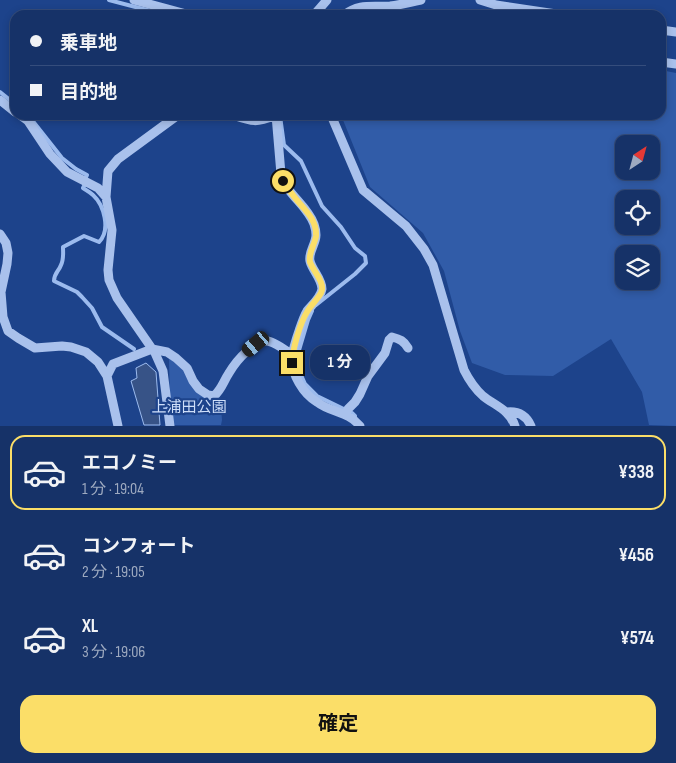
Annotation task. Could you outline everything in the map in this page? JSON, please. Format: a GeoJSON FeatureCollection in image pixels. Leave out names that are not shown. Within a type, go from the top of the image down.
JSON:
{"type":"FeatureCollection","features":[{"type":"Feature","properties":{"kind":"street"},"geometry":{"type":"LineString","coordinates":[[134,0],[171,10]]}},
{"type":"Feature","properties":{"kind":"street"},"geometry":{"type":"LineString","coordinates":[[318,10],[327,0]]}},
{"type":"Feature","properties":{"kind":"street"},"geometry":{"type":"LineString","coordinates":[[351,10],[359,7],[392,6],[421,0]]}},
{"type":"Feature","properties":{"kind":"street"},"geometry":{"type":"LineString","coordinates":[[480,0],[496,5],[530,10]]}},
{"type":"Feature","properties":{"kind":"street"},"geometry":{"type":"LineString","coordinates":[[0,100],[10,108]]}},
{"type":"Feature","properties":{"kind":"street"},"geometry":{"type":"LineString","coordinates":[[27,120],[50,154],[68,172],[98,188],[106,197]]}},
{"type":"Feature","properties":{"kind":"street"},"geometry":{"type":"LineString","coordinates":[[170,426],[163,371],[152,350],[117,298],[109,280],[108,270],[112,230],[106,197],[108,172],[118,159],[171,120]]}},
{"type":"Feature","properties":{"kind":"street"},"geometry":{"type":"LineString","coordinates":[[247,120],[263,120]]}},
{"type":"Feature","properties":{"kind":"street"},"geometry":{"type":"LineString","coordinates":[[276,120],[281,174],[283,181],[309,214],[315,227],[316,235],[310,262],[322,287],[321,293],[306,313],[292,354],[294,372],[299,383],[317,403],[347,412],[360,426]]}},
{"type":"Feature","properties":{"kind":"street"},"geometry":{"type":"LineString","coordinates":[[333,120],[363,190],[406,226],[424,249],[433,266],[464,370],[471,384],[483,396],[507,412],[515,426]]}},
{"type":"Feature","properties":{"kind":"street"},"geometry":{"type":"LineString","coordinates":[[0,234],[6,243],[8,253],[1,292],[3,317],[8,331],[35,348],[71,347],[86,352],[98,362],[107,376],[118,426]]}},
{"type":"Feature","properties":{"kind":"street"},"geometry":{"type":"LineString","coordinates":[[347,412],[360,394],[368,376],[385,353],[392,337],[405,342],[408,348]]}},
{"type":"Feature","properties":{"kind":"street"},"geometry":{"type":"LineString","coordinates":[[107,376],[113,364],[152,350],[167,352],[187,368],[199,389],[208,395],[214,396],[220,391],[235,364],[256,344],[263,341],[270,342],[292,354]]}},
{"type":"Feature","properties":{"kind":"street"},"geometry":{"type":"LineString","coordinates":[[507,412],[514,411],[524,415],[531,426]]}},
{"type":"Feature","properties":{"kind":"green space"},"geometry":{"type":"Polygon","coordinates":[[[666,71],[676,73],[676,426],[649,425],[642,392],[611,339],[553,376],[505,375],[472,363],[460,331],[444,271],[423,233],[370,187],[343,120],[666,120],[666,71]]]}},
{"type":"Feature","properties":{"kind":"green space","name":"上浦田公園"},"geometry":{"type":"Polygon","coordinates":[[[169,359],[175,361],[185,370],[207,397],[217,402],[220,397],[221,425],[173,425],[170,405],[169,359]]]}},
{"type":"Feature","properties":{"kind":"shaded area"},"geometry":{"type":"Polygon","coordinates":[[[146,363],[156,372],[160,425],[144,425],[131,381],[137,378],[136,368],[146,363]]]}},
{"type":"Feature","properties":{"kind":"waterway"},"geometry":{"type":"LineString","coordinates":[[109,0],[147,10]]}},
{"type":"Feature","properties":{"kind":"waterway"},"geometry":{"type":"LineString","coordinates":[[0,92],[10,100]]}},
{"type":"Feature","properties":{"kind":"waterway"},"geometry":{"type":"LineString","coordinates":[[32,120],[62,158],[87,175],[86,177]]}},
{"type":"Feature","properties":{"kind":"waterway"},"geometry":{"type":"LineString","coordinates":[[281,120],[284,145],[301,161],[322,206],[341,227],[355,248],[365,256],[366,263],[316,305]]}},
{"type":"Feature","properties":{"kind":"waterway"},"geometry":{"type":"LineString","coordinates":[[84,186],[83,188],[97,199],[103,211],[105,231],[99,242],[84,236],[63,247],[63,260],[54,281],[77,292],[92,308],[102,327],[134,349]]}},
{"type":"Feature","properties":{"kind":"waterway"},"geometry":{"type":"LineString","coordinates":[[312,311],[297,357],[297,366],[305,384],[317,396],[355,416]]}},
{"type":"Feature","properties":{"kind":"route"},"geometry":{"type":"LineString","coordinates":[[283,181],[309,214],[315,227],[316,235],[310,262],[322,287],[321,293],[306,313],[293,348],[292,363]]}}]}
